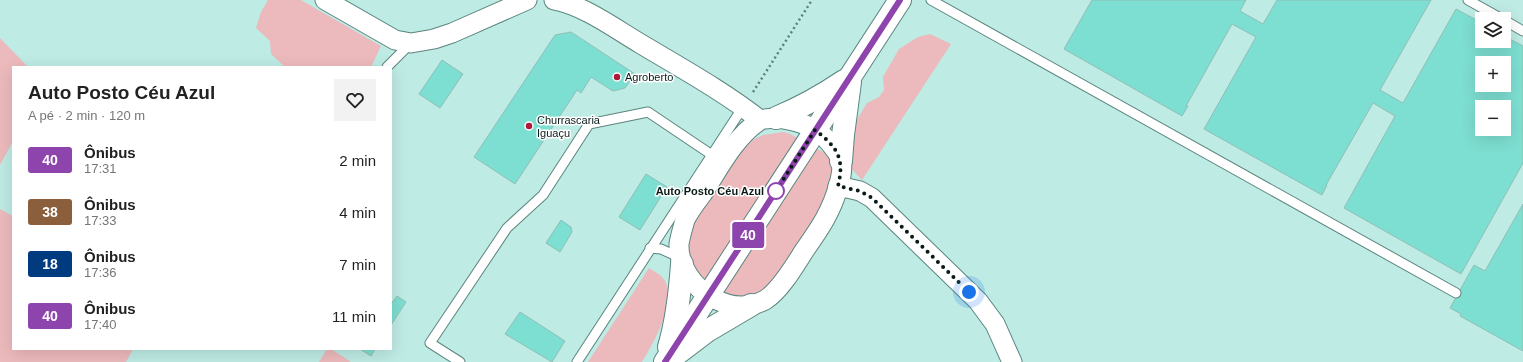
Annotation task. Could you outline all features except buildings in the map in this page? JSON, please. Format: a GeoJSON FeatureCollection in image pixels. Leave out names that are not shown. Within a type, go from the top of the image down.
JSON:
{"type":"FeatureCollection","features":[{"type":"Feature","properties":{"kind":"main road"},"geometry":{"type":"LineString","coordinates":[[666,362],[900,0]]}},
{"type":"Feature","properties":{"kind":"main road"},"geometry":{"type":"LineString","coordinates":[[768,119],[795,110],[822,95],[851,75]]}},
{"type":"Feature","properties":{"kind":"main road"},"geometry":{"type":"LineString","coordinates":[[841,161],[851,75]]}},
{"type":"Feature","properties":{"kind":"main road"},"geometry":{"type":"LineString","coordinates":[[666,362],[673,333],[682,261]]}},
{"type":"Feature","properties":{"kind":"main road"},"geometry":{"type":"LineString","coordinates":[[666,362],[707,331],[751,305]]}},
{"type":"Feature","properties":{"kind":"street"},"geometry":{"type":"LineString","coordinates":[[325,0],[395,40],[411,43],[434,39],[452,33],[527,0]]}},
{"type":"Feature","properties":{"kind":"street"},"geometry":{"type":"LineString","coordinates":[[554,0],[563,2],[599,19],[743,106],[768,119],[790,119],[803,123],[826,138],[834,149],[841,161],[841,174],[836,198],[828,215],[788,276],[766,299],[751,305],[736,306],[722,303],[709,296],[692,280],[682,261],[679,244],[685,220],[736,143],[768,119]]}},
{"type":"Feature","properties":{"kind":"street"},"geometry":{"type":"LineString","coordinates":[[838,186],[860,191],[872,198],[978,301],[995,324],[1012,362]]}},
{"type":"Feature","properties":{"kind":"lane"},"geometry":{"type":"LineString","coordinates":[[931,0],[1456,293]]}},
{"type":"Feature","properties":{"kind":"lane"},"geometry":{"type":"LineString","coordinates":[[1468,0],[1489,12]]}},
{"type":"Feature","properties":{"kind":"lane"},"geometry":{"type":"LineString","coordinates":[[1511,24],[1523,31]]}},
{"type":"Feature","properties":{"kind":"lane"},"geometry":{"type":"LineString","coordinates":[[388,66],[411,43]]}},
{"type":"Feature","properties":{"kind":"lane"},"geometry":{"type":"LineString","coordinates":[[577,362],[743,106]]}},
{"type":"Feature","properties":{"kind":"lane"},"geometry":{"type":"LineString","coordinates":[[460,362],[430,343],[507,228],[543,195],[589,124],[648,112],[712,154]]}},
{"type":"Feature","properties":{"kind":"lane"},"geometry":{"type":"LineString","coordinates":[[650,248],[662,249],[682,261]]}},
{"type":"Feature","properties":{"kind":"path"},"geometry":{"type":"LineString","coordinates":[[743,106],[812,0]]}},
{"type":"Feature","properties":{"kind":"shaded area"},"geometry":{"type":"Polygon","coordinates":[[[268,0],[301,0],[381,46],[371,66],[284,66],[271,54],[270,41],[256,28],[261,12],[268,0]]]}},
{"type":"Feature","properties":{"kind":"shaded area"},"geometry":{"type":"Polygon","coordinates":[[[930,34],[951,44],[862,180],[849,166],[853,126],[867,103],[879,97],[884,90],[883,77],[899,49],[918,37],[930,34]]]}},
{"type":"Feature","properties":{"kind":"shaded area"},"geometry":{"type":"Polygon","coordinates":[[[0,38],[27,66],[12,66],[12,143],[0,165],[0,38]]]}},
{"type":"Feature","properties":{"kind":"shaded area"},"geometry":{"type":"Polygon","coordinates":[[[784,132],[825,153],[833,164],[833,188],[778,282],[754,296],[731,297],[698,276],[691,262],[688,240],[693,223],[739,152],[753,140],[763,135],[784,132]]]}},
{"type":"Feature","properties":{"kind":"shaded area"},"geometry":{"type":"Polygon","coordinates":[[[0,209],[12,215],[12,350],[132,350],[126,362],[0,362],[0,209]]]}},
{"type":"Feature","properties":{"kind":"shaded area"},"geometry":{"type":"Polygon","coordinates":[[[649,268],[664,279],[668,290],[668,300],[662,323],[642,362],[588,362],[649,268]]]}},
{"type":"Feature","properties":{"kind":"shaded area"},"geometry":{"type":"Polygon","coordinates":[[[326,350],[333,350],[351,362],[319,362],[326,350]]]}},
{"type":"Feature","properties":{"kind":"bus line","name":"40"},"geometry":{"type":"LineString","coordinates":[[665,362],[900,0]]}},
{"type":"Feature","properties":{"kind":"place","name":"Agroberto"},"geometry":{"type":"Point","coordinates":[617,77]}},
{"type":"Feature","properties":{"kind":"place","name":"Churrascaria Iguaçu"},"geometry":{"type":"Point","coordinates":[529,126]}},
{"type":"Feature","properties":{"kind":"place","name":"Auto Posto Céu Azul"},"geometry":{"type":"Point","coordinates":[776,191]}},
{"type":"Feature","properties":{"kind":"route"},"geometry":{"type":"LineString","coordinates":[[776,191],[815,130],[826,138],[841,161],[841,174],[838,186],[860,191],[872,198],[969,292]]}}]}
